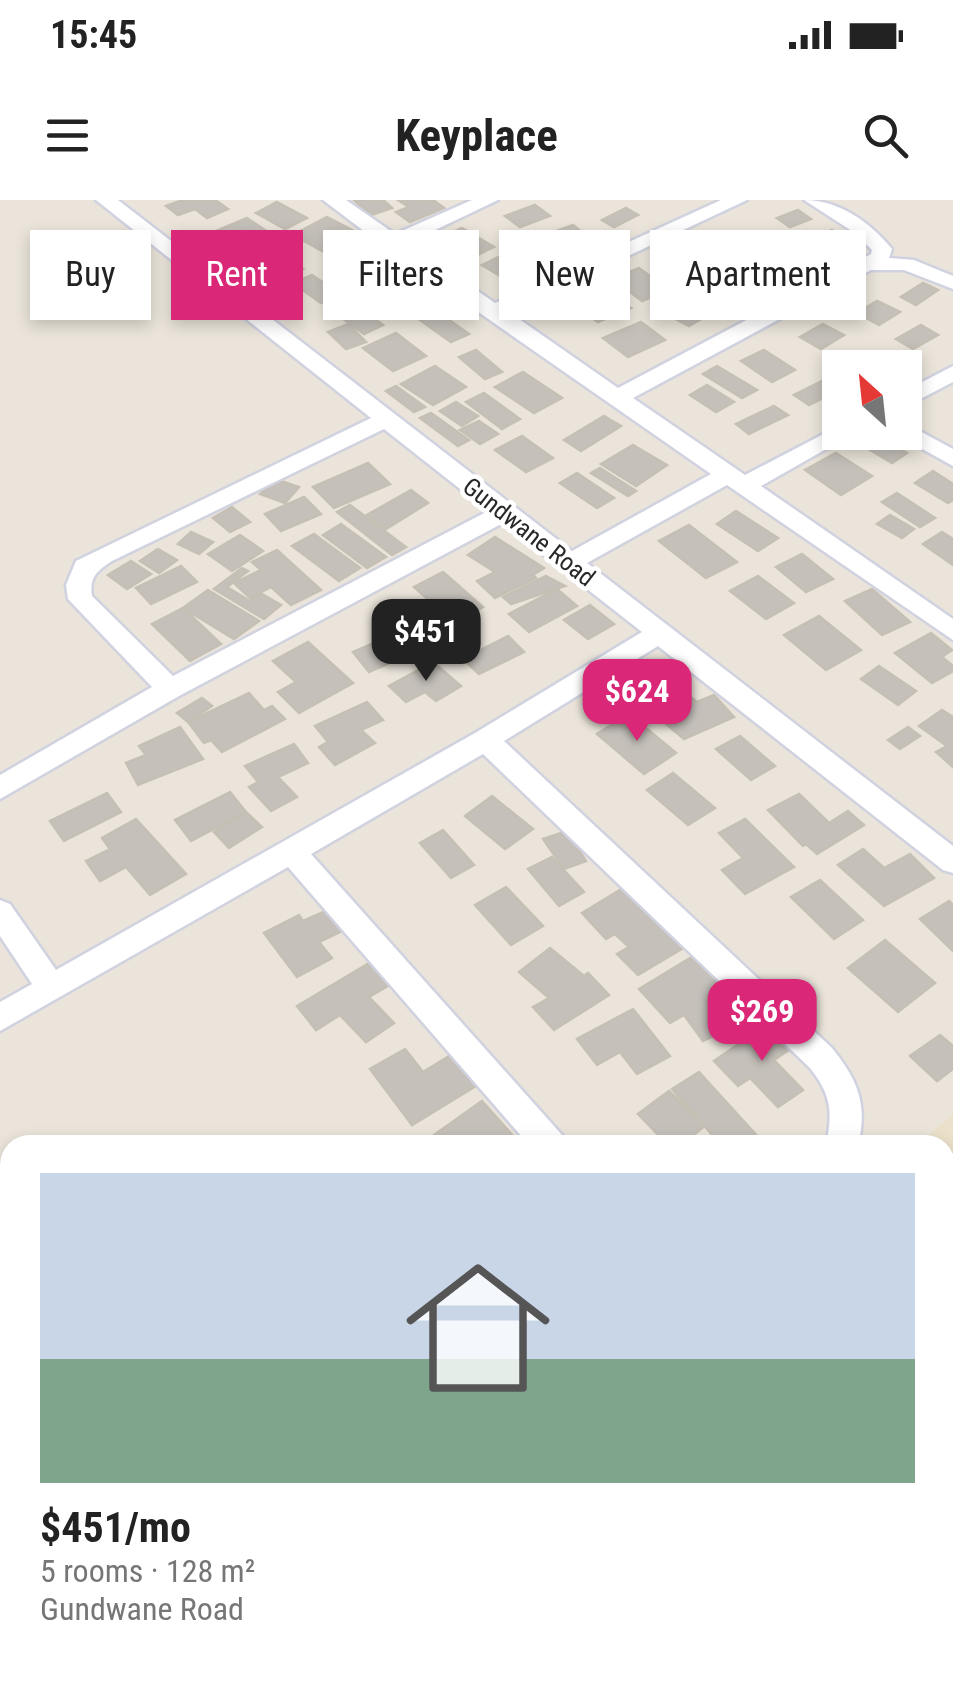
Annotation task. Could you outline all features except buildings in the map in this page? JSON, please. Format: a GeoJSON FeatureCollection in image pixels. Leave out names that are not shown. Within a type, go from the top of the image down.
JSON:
{"type":"FeatureCollection","features":[{"type":"Feature","properties":{"kind":"street","name":"Gundwane Road"},"geometry":{"type":"LineString","coordinates":[[106,200],[658,634],[948,850]]}},
{"type":"Feature","properties":{"kind":"street"},"geometry":{"type":"LineString","coordinates":[[333,200],[375,230]]}},
{"type":"Feature","properties":{"kind":"street"},"geometry":{"type":"LineString","coordinates":[[419,230],[488,200]]}},
{"type":"Feature","properties":{"kind":"street"},"geometry":{"type":"LineString","coordinates":[[493,312],[737,200]]}},
{"type":"Feature","properties":{"kind":"street"},"geometry":{"type":"LineString","coordinates":[[618,397],[880,257],[879,244],[814,200]]}},
{"type":"Feature","properties":{"kind":"street"},"geometry":{"type":"LineString","coordinates":[[871,264],[907,264],[953,283]]}},
{"type":"Feature","properties":{"kind":"street"},"geometry":{"type":"LineString","coordinates":[[479,302],[953,631]]}},
{"type":"Feature","properties":{"kind":"street"},"geometry":{"type":"LineString","coordinates":[[922,391],[953,374]]}},
{"type":"Feature","properties":{"kind":"street"},"geometry":{"type":"LineString","coordinates":[[170,690],[80,599],[78,584],[85,567],[129,541],[386,419]]}},
{"type":"Feature","properties":{"kind":"street"},"geometry":{"type":"LineString","coordinates":[[922,441],[953,460]]}},
{"type":"Feature","properties":{"kind":"street"},"geometry":{"type":"LineString","coordinates":[[569,563],[822,442]]}},
{"type":"Feature","properties":{"kind":"street"},"geometry":{"type":"LineString","coordinates":[[0,788],[170,690],[504,512]]}},
{"type":"Feature","properties":{"kind":"street"},"geometry":{"type":"LineString","coordinates":[[0,1018],[485,740],[658,634]]}},
{"type":"Feature","properties":{"kind":"street"},"geometry":{"type":"LineString","coordinates":[[485,740],[821,1058],[844,1086],[849,1117],[844,1135]]}},
{"type":"Feature","properties":{"kind":"street"},"geometry":{"type":"LineString","coordinates":[[291,852],[541,1135]]}},
{"type":"Feature","properties":{"kind":"street"},"geometry":{"type":"LineString","coordinates":[[0,912],[50,986]]}},
{"type":"Feature","properties":{"kind":"shaded area"},"geometry":{"type":"Polygon","coordinates":[[[953,1114],[953,1135],[929,1135],[953,1114]]]}}]}
